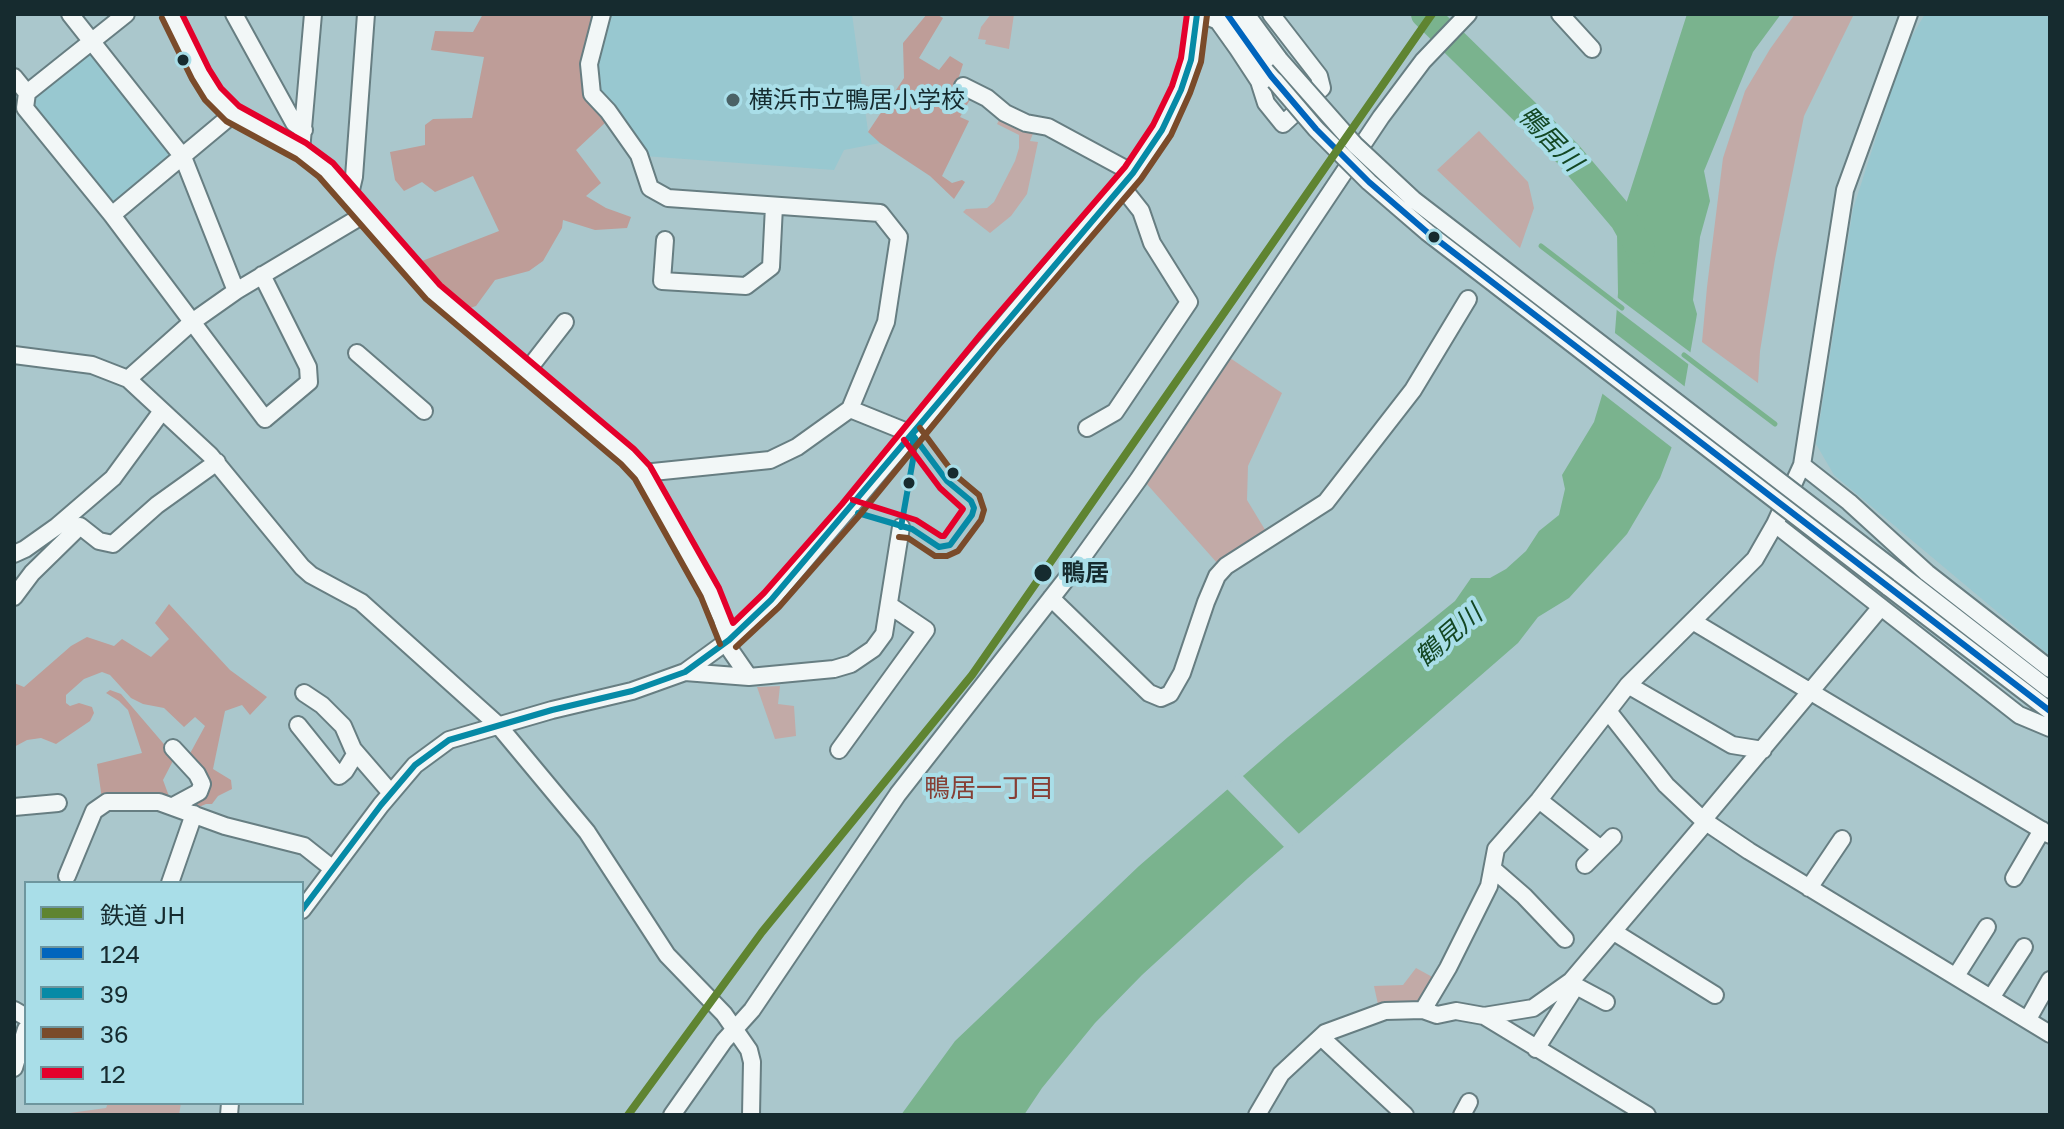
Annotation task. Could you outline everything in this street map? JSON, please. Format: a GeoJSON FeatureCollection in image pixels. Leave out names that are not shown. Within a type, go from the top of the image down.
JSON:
{"type":"FeatureCollection","features":[{"type":"Feature","properties":{"kind":"street"},"geometry":{"type":"LineString","coordinates":[[70,14],[183,157],[236,291]]}},
{"type":"Feature","properties":{"kind":"street"},"geometry":{"type":"LineString","coordinates":[[126,14],[27,93],[25,108],[112,215],[265,419],[309,382],[308,367],[262,275]]}},
{"type":"Feature","properties":{"kind":"street"},"geometry":{"type":"LineString","coordinates":[[171,14],[200,74],[213,94],[233,114],[301,151],[326,170],[433,292],[643,473],[710,593],[722,619],[731,651],[749,677]]}},
{"type":"Feature","properties":{"kind":"street"},"geometry":{"type":"LineString","coordinates":[[234,14],[294,123],[304,130]]}},
{"type":"Feature","properties":{"kind":"street"},"geometry":{"type":"LineString","coordinates":[[301,151],[313,14]]}},
{"type":"Feature","properties":{"kind":"street"},"geometry":{"type":"LineString","coordinates":[[350,194],[354,177],[366,14]]}},
{"type":"Feature","properties":{"kind":"street"},"geometry":{"type":"LineString","coordinates":[[602,14],[589,64],[592,94],[639,155],[650,188],[668,198],[880,213],[899,237],[886,322],[850,409],[797,447],[770,460],[643,473]]}},
{"type":"Feature","properties":{"kind":"street"},"geometry":{"type":"LineString","coordinates":[[304,907],[415,765],[449,740],[632,691],[685,672],[729,640],[771,600],[1133,173],[1162,130],[1181,90],[1191,60],[1200,14],[1218,21],[1259,81],[1266,103],[1283,124],[1322,88],[1319,76],[1271,14]]}},
{"type":"Feature","properties":{"kind":"street"},"geometry":{"type":"LineString","coordinates":[[1227,14],[1271,76],[1306,117],[1369,182],[1404,212],[2050,711]]}},
{"type":"Feature","properties":{"kind":"street"},"geometry":{"type":"LineString","coordinates":[[1246,14],[1285,67],[1327,116],[1393,183],[2050,690]]}},
{"type":"Feature","properties":{"kind":"street"},"geometry":{"type":"LineString","coordinates":[[1560,14],[1592,49]]}},
{"type":"Feature","properties":{"kind":"street"},"geometry":{"type":"LineString","coordinates":[[1423,1010],[1455,956],[1489,886],[1496,849],[1539,800],[1628,685],[1755,559],[1775,524],[1802,465],[1845,190],[1909,14]]}},
{"type":"Feature","properties":{"kind":"street"},"geometry":{"type":"LineString","coordinates":[[672,1115],[752,1010],[898,794],[1090,546],[1229,347],[1381,117],[1423,61],[1465,17]]}},
{"type":"Feature","properties":{"kind":"street"},"geometry":{"type":"LineString","coordinates":[[14,77],[27,93]]}},
{"type":"Feature","properties":{"kind":"street"},"geometry":{"type":"LineString","coordinates":[[963,86],[987,98],[1005,113],[1026,123],[1048,127],[1133,173]]}},
{"type":"Feature","properties":{"kind":"street"},"geometry":{"type":"LineString","coordinates":[[112,215],[233,114]]}},
{"type":"Feature","properties":{"kind":"street"},"geometry":{"type":"LineString","coordinates":[[1087,428],[1115,412],[1189,302],[1152,243],[1141,211],[1122,187]]}},
{"type":"Feature","properties":{"kind":"street"},"geometry":{"type":"LineString","coordinates":[[665,240],[662,281],[746,286],[771,267],[774,206]]}},
{"type":"Feature","properties":{"kind":"street"},"geometry":{"type":"LineString","coordinates":[[128,379],[192,322],[236,291],[365,214]]}},
{"type":"Feature","properties":{"kind":"street"},"geometry":{"type":"LineString","coordinates":[[1051,598],[1149,693],[1161,698],[1170,694],[1182,673],[1217,576],[1226,566],[1326,502],[1413,390],[1468,299]]}},
{"type":"Feature","properties":{"kind":"street"},"geometry":{"type":"LineString","coordinates":[[527,371],[565,322]]}},
{"type":"Feature","properties":{"kind":"street"},"geometry":{"type":"LineString","coordinates":[[357,353],[424,411]]}},
{"type":"Feature","properties":{"kind":"street"},"geometry":{"type":"LineString","coordinates":[[14,355],[92,365],[128,379],[217,462],[302,567],[361,602],[498,725],[587,832],[667,955],[735,1029],[749,1050],[752,1062],[751,1115]]}},
{"type":"Feature","properties":{"kind":"street"},"geometry":{"type":"LineString","coordinates":[[850,409],[912,434]]}},
{"type":"Feature","properties":{"kind":"street"},"geometry":{"type":"LineString","coordinates":[[14,554],[56,527],[113,478],[162,411]]}},
{"type":"Feature","properties":{"kind":"street"},"geometry":{"type":"LineString","coordinates":[[14,597],[32,573],[80,526],[99,541],[113,544],[157,505],[217,462]]}},
{"type":"Feature","properties":{"kind":"street"},"geometry":{"type":"LineString","coordinates":[[1802,465],[1849,502],[1927,573],[2050,669]]}},
{"type":"Feature","properties":{"kind":"street"},"geometry":{"type":"LineString","coordinates":[[1775,524],[2019,715],[2050,728]]}},
{"type":"Feature","properties":{"kind":"street"},"geometry":{"type":"LineString","coordinates":[[685,672],[749,677],[810,672],[851,664],[873,649],[884,634],[901,527]]}},
{"type":"Feature","properties":{"kind":"street"},"geometry":{"type":"LineString","coordinates":[[839,750],[926,630],[889,605]]}},
{"type":"Feature","properties":{"kind":"street"},"geometry":{"type":"LineString","coordinates":[[1536,1049],[1573,984],[1881,607]]}},
{"type":"Feature","properties":{"kind":"street"},"geometry":{"type":"LineString","coordinates":[[1694,622],[2046,832],[2014,878]]}},
{"type":"Feature","properties":{"kind":"street"},"geometry":{"type":"LineString","coordinates":[[1628,685],[1732,745],[1763,750]]}},
{"type":"Feature","properties":{"kind":"street"},"geometry":{"type":"LineString","coordinates":[[304,693],[322,705],[343,726],[356,753],[391,793]]}},
{"type":"Feature","properties":{"kind":"street"},"geometry":{"type":"LineString","coordinates":[[1608,711],[1666,785],[1704,821],[2050,1034]]}},
{"type":"Feature","properties":{"kind":"street"},"geometry":{"type":"LineString","coordinates":[[298,725],[339,776],[356,753]]}},
{"type":"Feature","properties":{"kind":"street"},"geometry":{"type":"LineString","coordinates":[[173,748],[202,784],[199,792],[173,806]]}},
{"type":"Feature","properties":{"kind":"street"},"geometry":{"type":"LineString","coordinates":[[1539,800],[1607,843],[1585,865]]}},
{"type":"Feature","properties":{"kind":"street"},"geometry":{"type":"LineString","coordinates":[[67,876],[94,811],[107,802],[159,802],[173,806],[262,836],[304,846],[333,869]]}},
{"type":"Feature","properties":{"kind":"street"},"geometry":{"type":"LineString","coordinates":[[14,807],[58,803]]}},
{"type":"Feature","properties":{"kind":"street"},"geometry":{"type":"LineString","coordinates":[[171,881],[194,814]]}},
{"type":"Feature","properties":{"kind":"street"},"geometry":{"type":"LineString","coordinates":[[1809,888],[1842,839]]}},
{"type":"Feature","properties":{"kind":"street"},"geometry":{"type":"LineString","coordinates":[[1493,869],[1565,939]]}},
{"type":"Feature","properties":{"kind":"street"},"geometry":{"type":"LineString","coordinates":[[1956,976],[1987,927]]}},
{"type":"Feature","properties":{"kind":"street"},"geometry":{"type":"LineString","coordinates":[[1614,932],[1715,995]]}},
{"type":"Feature","properties":{"kind":"street"},"geometry":{"type":"LineString","coordinates":[[1991,998],[2024,947]]}},
{"type":"Feature","properties":{"kind":"street"},"geometry":{"type":"LineString","coordinates":[[2028,1019],[2050,980]]}},
{"type":"Feature","properties":{"kind":"street"},"geometry":{"type":"LineString","coordinates":[[1573,984],[1606,1002]]}},
{"type":"Feature","properties":{"kind":"street"},"geometry":{"type":"LineString","coordinates":[[1257,1115],[1281,1074],[1325,1033],[1385,1011],[1423,1010],[1437,1015],[1456,1011],[1484,1016],[1533,1008],[1573,984]]}},
{"type":"Feature","properties":{"kind":"street"},"geometry":{"type":"LineString","coordinates":[[1484,1016],[1647,1115]]}},
{"type":"Feature","properties":{"kind":"street"},"geometry":{"type":"LineString","coordinates":[[14,1068],[24,1036]]}},
{"type":"Feature","properties":{"kind":"street"},"geometry":{"type":"LineString","coordinates":[[1321,1037],[1405,1115]]}},
{"type":"Feature","properties":{"kind":"shaded area"},"geometry":{"type":"Polygon","coordinates":[[[483,14],[599,14],[586,98],[606,122],[576,150],[601,183],[586,196],[606,208],[631,217],[627,228],[595,230],[563,220],[562,228],[543,261],[529,271],[495,280],[476,306],[467,309],[451,296],[422,261],[499,231],[473,176],[435,192],[422,182],[404,191],[395,180],[390,152],[425,145],[425,125],[433,119],[472,118],[484,57],[431,50],[435,31],[473,32],[483,14]]]}},
{"type":"Feature","properties":{"kind":"shaded area","name":"横浜市立鴨居小学校"},"geometry":{"type":"Polygon","coordinates":[[[609,14],[852,14],[868,131],[880,143],[844,150],[834,170],[644,156],[593,90],[594,64],[609,14]]]}},
{"type":"Feature","properties":{"kind":"shaded area"},"geometry":{"type":"Polygon","coordinates":[[[927,14],[943,18],[919,58],[939,70],[950,56],[963,64],[956,86],[972,96],[960,117],[969,121],[942,176],[952,183],[965,182],[954,199],[930,176],[868,132],[904,78],[903,43],[927,14]]]}},
{"type":"Feature","properties":{"kind":"shaded area"},"geometry":{"type":"Polygon","coordinates":[[[991,14],[1014,14],[1009,49],[985,44],[986,40],[978,39],[981,27],[991,14]]]}},
{"type":"Feature","properties":{"kind":"shaded area"},"geometry":{"type":"Polygon","coordinates":[[[1795,14],[1854,14],[1804,116],[1775,259],[1758,383],[1702,342],[1707,287],[1723,158],[1745,91],[1795,14]]]}},
{"type":"Feature","properties":{"kind":"shaded area"},"geometry":{"type":"Polygon","coordinates":[[[1925,14],[2050,14],[2050,656],[1834,475],[1816,444],[1853,209],[1905,48],[1925,14]]]}},
{"type":"Feature","properties":{"kind":"shaded area"},"geometry":{"type":"Polygon","coordinates":[[[93,51],[177,156],[113,207],[33,103],[32,97],[93,51]]]}},
{"type":"Feature","properties":{"kind":"shaded area"},"geometry":{"type":"Polygon","coordinates":[[[1000,118],[1034,131],[1030,141],[1038,142],[1027,194],[1011,216],[990,233],[963,212],[966,209],[987,208],[994,202],[1015,161],[1019,135],[997,124],[1000,118]]]}},
{"type":"Feature","properties":{"kind":"shaded area"},"geometry":{"type":"Polygon","coordinates":[[[1479,131],[1528,182],[1534,208],[1520,248],[1437,170],[1479,131]]]}},
{"type":"Feature","properties":{"kind":"shaded area"},"geometry":{"type":"Polygon","coordinates":[[[1230,358],[1282,393],[1248,466],[1247,500],[1267,533],[1218,564],[1145,482],[1230,358]]]}},
{"type":"Feature","properties":{"kind":"shaded area"},"geometry":{"type":"Polygon","coordinates":[[[169,604],[230,670],[267,697],[250,715],[242,705],[225,711],[213,769],[231,780],[232,789],[218,796],[212,804],[194,809],[185,807],[200,798],[187,759],[205,726],[195,717],[184,727],[164,708],[131,698],[110,675],[102,672],[84,679],[66,695],[66,703],[70,706],[79,703],[92,707],[94,713],[90,721],[56,744],[41,738],[27,740],[14,747],[14,683],[24,687],[71,646],[87,637],[114,646],[122,639],[151,657],[169,639],[155,623],[169,604]]]}},
{"type":"Feature","properties":{"kind":"shaded area"},"geometry":{"type":"Polygon","coordinates":[[[780,686],[778,704],[794,706],[796,736],[775,739],[757,687],[780,686]]]}},
{"type":"Feature","properties":{"kind":"shaded area"},"geometry":{"type":"Polygon","coordinates":[[[110,690],[121,694],[175,757],[163,780],[170,799],[102,799],[97,764],[142,753],[128,710],[106,693],[110,690]]]}},
{"type":"Feature","properties":{"kind":"shaded area"},"geometry":{"type":"Polygon","coordinates":[[[1416,968],[1436,979],[1421,1005],[1379,1009],[1374,986],[1403,985],[1416,968]]]}},
{"type":"Feature","properties":{"kind":"shaded area"},"geometry":{"type":"Polygon","coordinates":[[[107,1105],[181,1105],[179,1115],[55,1115],[106,1108],[107,1105]]]}},
{"type":"Feature","properties":{"kind":"water","name":"鶴見川"},"geometry":{"type":"Polygon","coordinates":[[[1687,14],[1781,14],[1753,52],[1704,171],[1710,201],[1700,237],[1693,300],[1697,314],[1676,436],[1660,478],[1627,534],[1569,598],[1538,617],[1518,643],[1248,878],[1142,975],[1095,1023],[1024,1115],[901,1115],[955,1041],[1139,866],[1288,737],[1455,601],[1471,578],[1490,578],[1506,569],[1526,551],[1539,531],[1559,515],[1565,489],[1562,475],[1594,422],[1614,345],[1618,293],[1617,232],[1687,14]]]}},
{"type":"Feature","properties":{"kind":"pier"},"geometry":{"type":"Polygon","coordinates":[[[1614,295],[1694,355],[1692,367],[1613,307],[1614,295]]]}},
{"type":"Feature","properties":{"kind":"pier"},"geometry":{"type":"Polygon","coordinates":[[[1611,330],[1688,389],[1675,450],[1599,391],[1611,330]]]}},
{"type":"Feature","properties":{"kind":"pier"},"geometry":{"type":"Polygon","coordinates":[[[1240,773],[1302,837],[1287,850],[1225,787],[1240,773]]]}},
{"type":"Feature","properties":{"kind":"waterway","name":"鴨居川"},"geometry":{"type":"LineString","coordinates":[[1425,14],[1568,154],[1624,220],[1641,250]]}},
{"type":"Feature","properties":{"kind":"waterway"},"geometry":{"type":"LineString","coordinates":[[1541,246],[1622,308]]}},
{"type":"Feature","properties":{"kind":"waterway"},"geometry":{"type":"LineString","coordinates":[[1684,355],[1775,424]]}},
{"type":"Feature","properties":{"kind":"rail line","name":"JH"},"geometry":{"type":"LineString","coordinates":[[628,1115],[762,932],[972,675],[1432,14]]}},
{"type":"Feature","properties":{"kind":"transit line","name":"12"},"geometry":{"type":"LineString","coordinates":[[182,14],[209,69],[221,88],[239,106],[306,143],[333,163],[440,285],[634,449],[650,466],[719,588],[733,623],[764,593],[842,504],[981,334],[1125,167],[1153,125],[1172,86],[1181,58],[1187,14]]}},
{"type":"Feature","properties":{"kind":"transit line","name":"39"},"geometry":{"type":"LineString","coordinates":[[304,907],[415,765],[449,740],[632,691],[685,672],[729,640],[771,600],[1133,173],[1162,130],[1181,90],[1191,60],[1197,14]]}},
{"type":"Feature","properties":{"kind":"transit line","name":"124"},"geometry":{"type":"LineString","coordinates":[[1227,14],[1271,76],[1316,129],[1369,182],[1427,232],[2050,711]]}},
{"type":"Feature","properties":{"kind":"transit line","name":"36"},"geometry":{"type":"LineString","coordinates":[[736,647],[779,607],[858,517],[997,347],[1141,179],[1171,135],[1190,93],[1201,62],[1207,15]]}},
{"type":"Feature","properties":{"kind":"transit line","name":"36"},"geometry":{"type":"LineString","coordinates":[[162,18],[205,100],[226,121],[296,159],[319,177],[426,299],[635,479],[701,597],[720,644]]}},
{"type":"Feature","properties":{"kind":"transit line","name":"36"},"geometry":{"type":"LineString","coordinates":[[899,537],[908,538],[935,556],[947,556],[958,551],[981,520],[984,510],[979,495],[954,474],[920,428]]}},
{"type":"Feature","properties":{"kind":"transit line","name":"39"},"geometry":{"type":"LineString","coordinates":[[901,527],[914,454],[912,434],[916,430]]}},
{"type":"Feature","properties":{"kind":"transit line","name":"39"},"geometry":{"type":"LineString","coordinates":[[858,513],[912,529],[939,547],[950,545],[972,515],[974,508],[971,501],[947,481],[912,434]]}},
{"type":"Feature","properties":{"kind":"transit line","name":"12"},"geometry":{"type":"LineString","coordinates":[[853,500],[916,520],[944,536],[963,509],[940,488],[904,440]]}},
{"type":"Feature","properties":{"kind":"place","name":"横浜市立鴨居小学校"},"geometry":{"type":"Point","coordinates":[733,100]}},
{"type":"Feature","properties":{"kind":"place","name":"鴨居"},"geometry":{"type":"Point","coordinates":[1043,573]}},
{"type":"Feature","properties":{"kind":"district","name":"鴨居一丁目"},"geometry":{"type":"Point","coordinates":[989,789]}}]}
